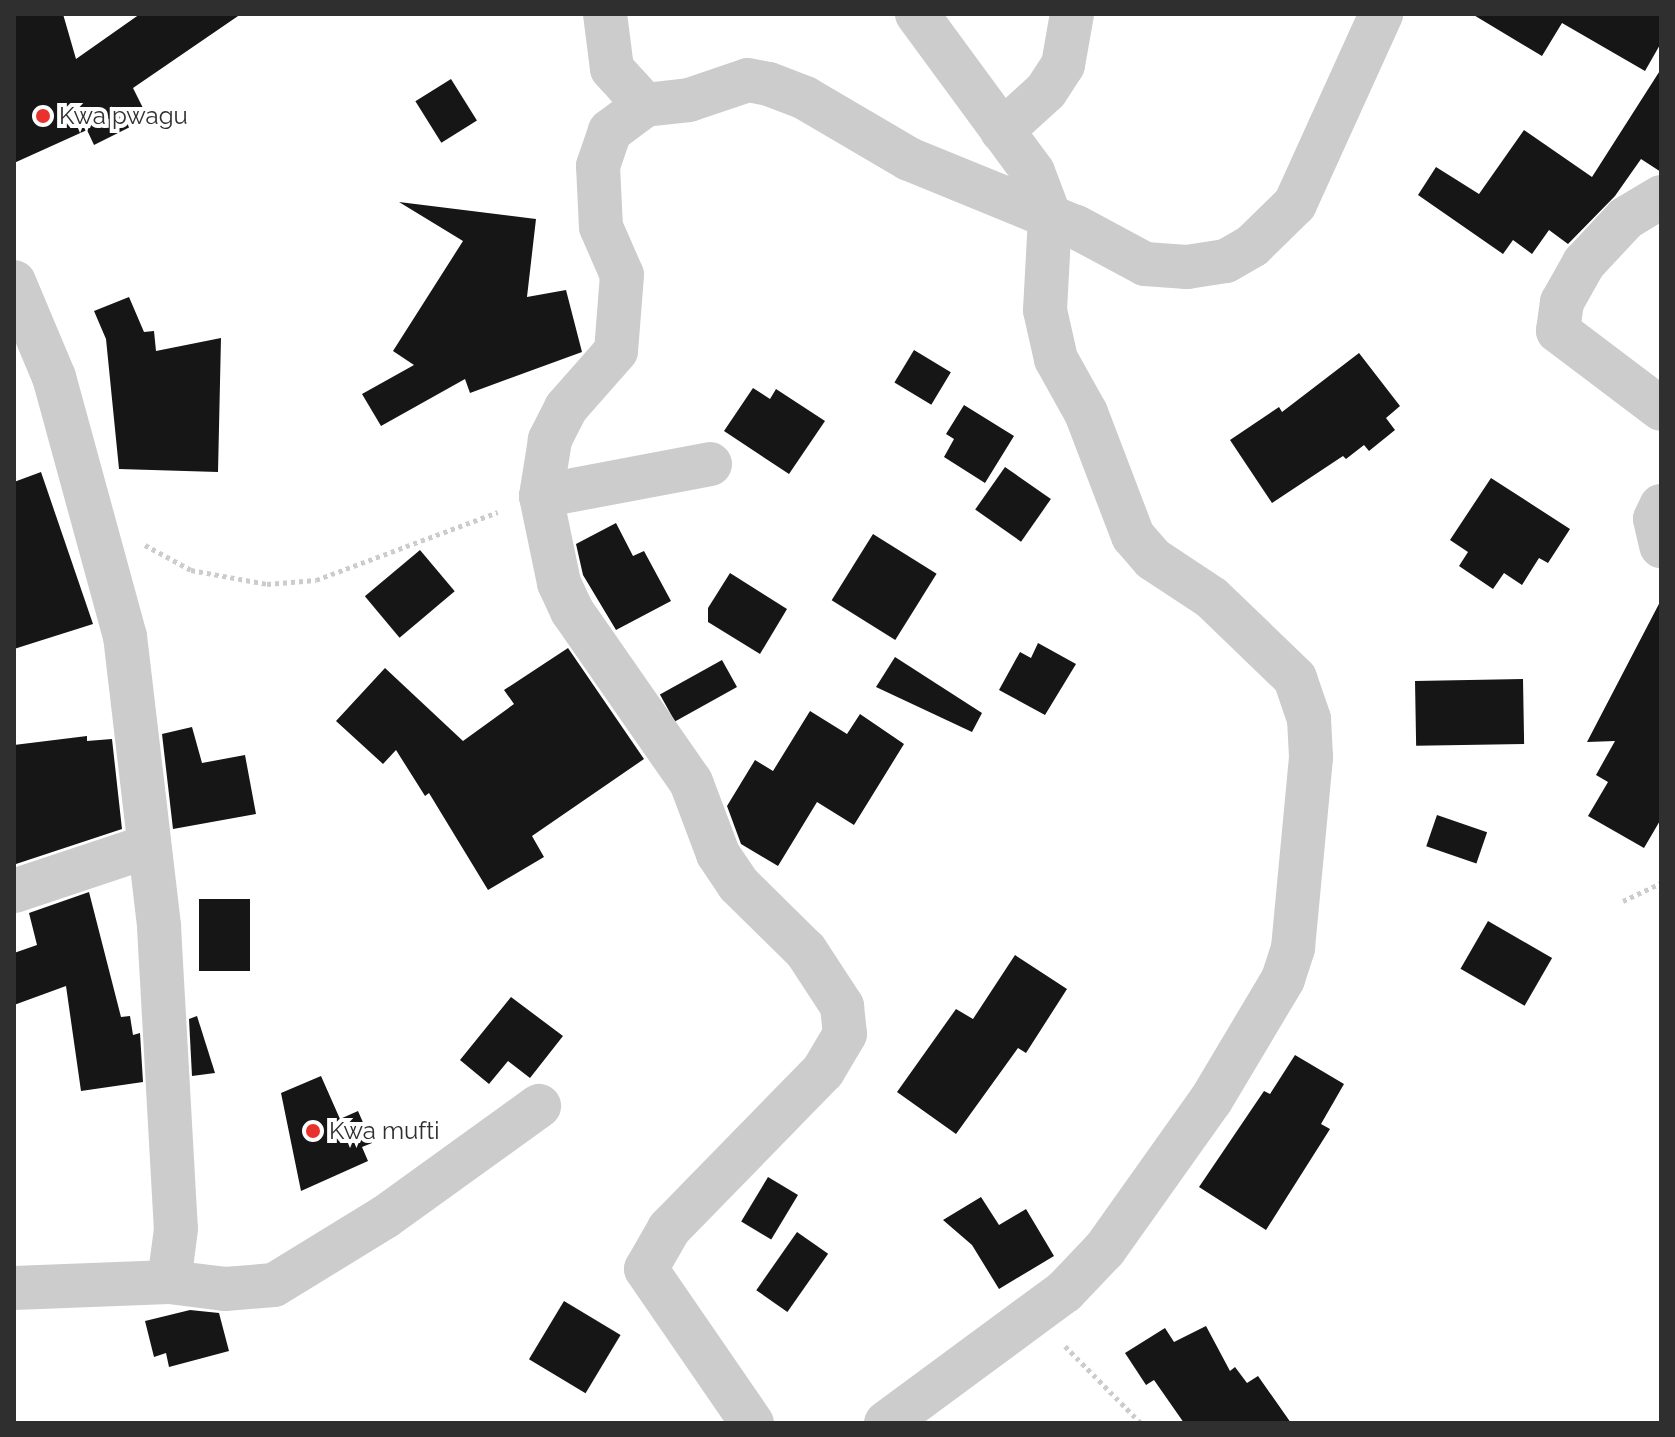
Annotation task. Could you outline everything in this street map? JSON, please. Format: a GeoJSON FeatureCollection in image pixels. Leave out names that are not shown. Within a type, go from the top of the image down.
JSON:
{"type":"FeatureCollection","features":[{"type":"Feature","properties":{"kind":"street"},"geometry":{"type":"LineString","coordinates":[[605,14],[612,69],[645,105]]}},
{"type":"Feature","properties":{"kind":"street"},"geometry":{"type":"LineString","coordinates":[[886,1423],[1036,1317],[1105,1249],[1160,1174],[1283,979],[1293,948],[1311,757],[1309,719],[1295,678],[1212,598],[1153,559],[1133,536],[1086,413],[1056,359],[1045,310],[1050,217],[1033,172],[917,14]]}},
{"type":"Feature","properties":{"kind":"street"},"geometry":{"type":"LineString","coordinates":[[1002,131],[1046,91],[1063,65],[1072,14]]}},
{"type":"Feature","properties":{"kind":"street"},"geometry":{"type":"LineString","coordinates":[[752,1423],[646,1269],[669,1229],[823,1071],[845,1034],[842,1006],[806,951],[738,884],[718,854],[691,782],[572,611],[556,572],[541,496],[550,440],[566,408],[616,351],[622,275],[601,227],[598,166],[610,131],[645,105],[689,100],[748,80],[769,84],[805,98],[909,159],[1050,217],[1145,264],[1187,267],[1226,261],[1252,246],[1295,204],[1381,14]]}},
{"type":"Feature","properties":{"kind":"street"},"geometry":{"type":"LineString","coordinates":[[1661,197],[1626,218],[1584,263],[1562,302],[1558,331],[1661,409]]}},
{"type":"Feature","properties":{"kind":"street"},"geometry":{"type":"LineString","coordinates":[[14,282],[54,377],[125,636],[159,927],[176,1229],[169,1282]]}},
{"type":"Feature","properties":{"kind":"street"},"geometry":{"type":"LineString","coordinates":[[541,496],[710,464]]}},
{"type":"Feature","properties":{"kind":"street"},"geometry":{"type":"LineString","coordinates":[[1661,506],[1655,519],[1661,546]]}},
{"type":"Feature","properties":{"kind":"street"},"geometry":{"type":"LineString","coordinates":[[14,891],[149,846]]}},
{"type":"Feature","properties":{"kind":"street"},"geometry":{"type":"LineString","coordinates":[[14,1288],[169,1282],[253,1288],[297,1274],[539,1106]]}},
{"type":"Feature","properties":{"kind":"path"},"geometry":{"type":"LineString","coordinates":[[89,498],[137,541],[191,570],[267,584],[316,580],[541,496]]}},
{"type":"Feature","properties":{"kind":"path"},"geometry":{"type":"LineString","coordinates":[[1623,901],[1661,883]]}},
{"type":"Feature","properties":{"kind":"path"},"geometry":{"type":"LineString","coordinates":[[1036,1317],[1141,1423]]}},
{"type":"Feature","properties":{"kind":"building"},"geometry":{"type":"Polygon","coordinates":[[[14,14],[63,14],[76,59],[140,14],[241,14],[133,88],[148,118],[94,145],[87,130],[14,163],[14,14]]]}},
{"type":"Feature","properties":{"kind":"building"},"geometry":{"type":"Polygon","coordinates":[[[1472,14],[1661,14],[1661,43],[1645,71],[1562,23],[1542,56],[1472,14]]]}},
{"type":"Feature","properties":{"kind":"building"},"geometry":{"type":"Polygon","coordinates":[[[1661,69],[1661,172],[1641,159],[1615,196],[1568,244],[1549,230],[1532,254],[1513,240],[1503,254],[1418,195],[1436,167],[1479,194],[1524,130],[1592,177],[1661,69]]]}},
{"type":"Feature","properties":{"kind":"building"},"geometry":{"type":"Polygon","coordinates":[[[451,79],[477,121],[441,143],[415,101],[451,79]]]}},
{"type":"Feature","properties":{"kind":"building"},"geometry":{"type":"Polygon","coordinates":[[[399,202],[536,219],[527,297],[566,290],[582,352],[470,393],[465,379],[381,426],[362,394],[414,365],[393,351],[463,241],[399,202]]]}},
{"type":"Feature","properties":{"kind":"building"},"geometry":{"type":"Polygon","coordinates":[[[129,297],[144,332],[154,331],[156,351],[221,338],[218,472],[119,469],[106,339],[94,311],[129,297]]]}},
{"type":"Feature","properties":{"kind":"building"},"geometry":{"type":"Polygon","coordinates":[[[914,350],[951,372],[931,405],[894,383],[914,350]]]}},
{"type":"Feature","properties":{"kind":"building"},"geometry":{"type":"Polygon","coordinates":[[[1359,353],[1400,406],[1386,418],[1395,430],[1369,451],[1364,445],[1346,459],[1343,456],[1272,503],[1230,440],[1279,407],[1282,412],[1359,353]]]}},
{"type":"Feature","properties":{"kind":"building"},"geometry":{"type":"Polygon","coordinates":[[[753,388],[770,399],[776,389],[825,421],[789,474],[724,431],[753,388]]]}},
{"type":"Feature","properties":{"kind":"building"},"geometry":{"type":"Polygon","coordinates":[[[964,405],[1014,436],[985,483],[944,457],[954,439],[946,434],[964,405]]]}},
{"type":"Feature","properties":{"kind":"building"},"geometry":{"type":"Polygon","coordinates":[[[1005,467],[1051,499],[1021,542],[975,510],[1005,467]]]}},
{"type":"Feature","properties":{"kind":"building"},"geometry":{"type":"Polygon","coordinates":[[[41,472],[93,624],[14,649],[14,482],[41,472]]]}},
{"type":"Feature","properties":{"kind":"building"},"geometry":{"type":"Polygon","coordinates":[[[1491,478],[1570,529],[1548,563],[1539,558],[1522,585],[1504,573],[1493,589],[1459,566],[1468,552],[1450,540],[1491,478]]]}},
{"type":"Feature","properties":{"kind":"building"},"geometry":{"type":"Polygon","coordinates":[[[616,523],[633,556],[644,551],[671,601],[616,630],[583,575],[576,544],[616,523]]]}},
{"type":"Feature","properties":{"kind":"building"},"geometry":{"type":"Polygon","coordinates":[[[873,534],[937,574],[895,640],[832,600],[873,534]]]}},
{"type":"Feature","properties":{"kind":"building"},"geometry":{"type":"Polygon","coordinates":[[[420,550],[455,591],[400,638],[365,596],[420,550]]]}},
{"type":"Feature","properties":{"kind":"building"},"geometry":{"type":"Polygon","coordinates":[[[730,573],[787,609],[760,654],[708,622],[708,608],[730,573]]]}},
{"type":"Feature","properties":{"kind":"building"},"geometry":{"type":"Polygon","coordinates":[[[1661,600],[1661,819],[1644,848],[1588,816],[1608,782],[1596,775],[1615,741],[1587,742],[1661,600]]]}},
{"type":"Feature","properties":{"kind":"building"},"geometry":{"type":"Polygon","coordinates":[[[1038,643],[1076,664],[1045,715],[999,690],[1020,652],[1031,658],[1038,643]]]}},
{"type":"Feature","properties":{"kind":"building"},"geometry":{"type":"Polygon","coordinates":[[[568,648],[644,759],[532,836],[544,857],[488,890],[429,793],[425,796],[396,750],[383,764],[336,721],[385,668],[463,741],[514,704],[504,690],[568,648]]]}},
{"type":"Feature","properties":{"kind":"building"},"geometry":{"type":"Polygon","coordinates":[[[895,657],[982,713],[972,732],[876,687],[895,657]]]}},
{"type":"Feature","properties":{"kind":"building"},"geometry":{"type":"Polygon","coordinates":[[[722,660],[737,687],[675,722],[660,694],[722,660]]]}},
{"type":"Feature","properties":{"kind":"building"},"geometry":{"type":"Polygon","coordinates":[[[1523,679],[1524,744],[1416,746],[1415,681],[1523,679]]]}},
{"type":"Feature","properties":{"kind":"building"},"geometry":{"type":"Polygon","coordinates":[[[810,711],[847,734],[860,714],[904,744],[854,825],[817,802],[778,866],[741,844],[727,806],[755,760],[773,771],[810,711]]]}},
{"type":"Feature","properties":{"kind":"building"},"geometry":{"type":"Polygon","coordinates":[[[192,727],[202,763],[245,755],[256,814],[173,829],[162,734],[192,727]]]}},
{"type":"Feature","properties":{"kind":"building"},"geometry":{"type":"Polygon","coordinates":[[[87,736],[87,741],[112,739],[122,829],[16,864],[14,745],[87,736]]]}},
{"type":"Feature","properties":{"kind":"building"},"geometry":{"type":"Polygon","coordinates":[[[1437,815],[1487,832],[1476,863],[1426,846],[1437,815]]]}},
{"type":"Feature","properties":{"kind":"building"},"geometry":{"type":"Polygon","coordinates":[[[89,892],[121,1017],[130,1016],[133,1035],[140,1033],[143,1082],[81,1091],[66,986],[14,1005],[14,953],[37,945],[29,913],[89,892]]]}},
{"type":"Feature","properties":{"kind":"building"},"geometry":{"type":"Polygon","coordinates":[[[199,899],[250,899],[250,971],[199,971],[199,899]]]}},
{"type":"Feature","properties":{"kind":"building"},"geometry":{"type":"Polygon","coordinates":[[[1488,921],[1552,958],[1525,1006],[1460,969],[1488,921]]]}},
{"type":"Feature","properties":{"kind":"building"},"geometry":{"type":"Polygon","coordinates":[[[1015,955],[1067,989],[1026,1053],[1018,1048],[956,1134],[897,1092],[956,1009],[973,1019],[1015,955]]]}},
{"type":"Feature","properties":{"kind":"building"},"geometry":{"type":"Polygon","coordinates":[[[511,997],[563,1036],[530,1078],[508,1061],[489,1084],[460,1060],[511,997]]]}},
{"type":"Feature","properties":{"kind":"building"},"geometry":{"type":"Polygon","coordinates":[[[197,1016],[215,1073],[192,1076],[189,1019],[197,1016]]]}},
{"type":"Feature","properties":{"kind":"building"},"geometry":{"type":"Polygon","coordinates":[[[1295,1055],[1344,1084],[1321,1124],[1330,1129],[1266,1230],[1199,1187],[1264,1091],[1270,1094],[1295,1055]]]}},
{"type":"Feature","properties":{"kind":"building","name":"Kwa mufti"},"geometry":{"type":"Polygon","coordinates":[[[321,1076],[340,1119],[358,1111],[372,1143],[362,1147],[368,1161],[301,1191],[281,1093],[321,1076]]]}},
{"type":"Feature","properties":{"kind":"building"},"geometry":{"type":"Polygon","coordinates":[[[768,1177],[798,1195],[771,1240],[741,1222],[768,1177]]]}},
{"type":"Feature","properties":{"kind":"building"},"geometry":{"type":"Polygon","coordinates":[[[981,1197],[999,1225],[1026,1209],[1054,1256],[999,1289],[972,1245],[943,1220],[981,1197]]]}},
{"type":"Feature","properties":{"kind":"building"},"geometry":{"type":"Polygon","coordinates":[[[797,1232],[828,1254],[787,1312],[756,1290],[797,1232]]]}},
{"type":"Feature","properties":{"kind":"building"},"geometry":{"type":"Polygon","coordinates":[[[564,1301],[621,1335],[586,1393],[529,1359],[564,1301]]]}},
{"type":"Feature","properties":{"kind":"building"},"geometry":{"type":"Polygon","coordinates":[[[190,1310],[219,1313],[229,1351],[169,1367],[166,1353],[154,1357],[145,1321],[190,1310]]]}},
{"type":"Feature","properties":{"kind":"building"},"geometry":{"type":"Polygon","coordinates":[[[1206,1326],[1230,1371],[1235,1367],[1247,1383],[1258,1376],[1291,1423],[1184,1423],[1154,1380],[1146,1385],[1125,1353],[1165,1328],[1174,1342],[1206,1326]]]}},
{"type":"Feature","properties":{"kind":"place","name":"Kwa pwagu"},"geometry":{"type":"Point","coordinates":[43,116]}},
{"type":"Feature","properties":{"kind":"place","name":"Kwa mufti"},"geometry":{"type":"Point","coordinates":[313,1131]}}]}
